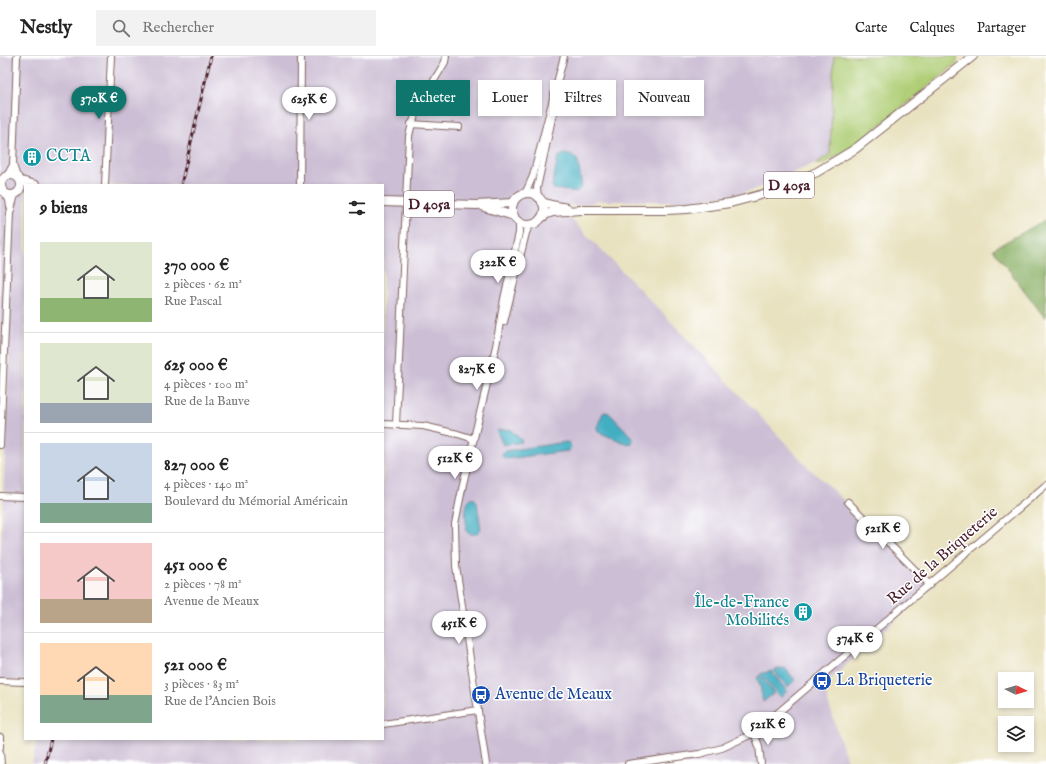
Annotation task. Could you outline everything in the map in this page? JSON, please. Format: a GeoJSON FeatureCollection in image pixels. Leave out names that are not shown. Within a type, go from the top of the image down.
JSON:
{"type":"FeatureCollection","features":[{"type":"Feature","properties":{"kind":"main road","name":"D 405a"},"geometry":{"type":"LineString","coordinates":[[541,218],[552,212],[580,210],[687,209],[730,203],[771,192],[818,172],[855,149],[973,56]]}},
{"type":"Feature","properties":{"kind":"main road"},"geometry":{"type":"LineString","coordinates":[[19,179],[21,187],[20,191],[9,195],[2,190],[1,186],[3,179],[12,175],[33,184]]}},
{"type":"Feature","properties":{"kind":"main road"},"geometry":{"type":"LineString","coordinates":[[525,194],[530,194],[540,200],[544,210],[541,218],[530,225],[519,222],[514,216],[512,212],[514,203],[518,197],[525,194]]}},
{"type":"Feature","properties":{"kind":"main road","name":"D 405a"},"geometry":{"type":"LineString","coordinates":[[540,200],[551,206],[580,210]]}},
{"type":"Feature","properties":{"kind":"main road","name":"D 405a"},"geometry":{"type":"LineString","coordinates":[[384,202],[476,205],[514,203]]}},
{"type":"Feature","properties":{"kind":"main road","name":"D 405a"},"geometry":{"type":"LineString","coordinates":[[476,205],[514,216]]}},
{"type":"Feature","properties":{"kind":"street"},"geometry":{"type":"LineString","coordinates":[[17,56],[13,165],[19,179]]}},
{"type":"Feature","properties":{"kind":"street"},"geometry":{"type":"LineString","coordinates":[[105,184],[111,56]]}},
{"type":"Feature","properties":{"kind":"street"},"geometry":{"type":"LineString","coordinates":[[300,184],[301,56]]}},
{"type":"Feature","properties":{"kind":"street"},"geometry":{"type":"LineString","coordinates":[[396,425],[409,136],[411,124],[445,62],[446,56]]}},
{"type":"Feature","properties":{"kind":"street"},"geometry":{"type":"LineString","coordinates":[[525,194],[533,176],[564,56]]}},
{"type":"Feature","properties":{"kind":"street"},"geometry":{"type":"LineString","coordinates":[[540,200],[537,188],[560,72]]}},
{"type":"Feature","properties":{"kind":"street"},"geometry":{"type":"LineString","coordinates":[[411,124],[460,127]]}},
{"type":"Feature","properties":{"kind":"street"},"geometry":{"type":"LineString","coordinates":[[3,179],[13,165]]}},
{"type":"Feature","properties":{"kind":"street"},"geometry":{"type":"LineString","coordinates":[[0,445],[2,354],[10,213],[9,200],[2,190]]}},
{"type":"Feature","properties":{"kind":"street"},"geometry":{"type":"LineString","coordinates":[[10,213],[20,191]]}},
{"type":"Feature","properties":{"kind":"street"},"geometry":{"type":"LineString","coordinates":[[486,764],[456,566],[455,524],[496,346],[504,299],[519,233],[519,222]]}},
{"type":"Feature","properties":{"kind":"street"},"geometry":{"type":"LineString","coordinates":[[496,346],[510,302],[526,233],[530,225]]}},
{"type":"Feature","properties":{"kind":"street"},"geometry":{"type":"LineString","coordinates":[[384,424],[423,426],[474,439]]}},
{"type":"Feature","properties":{"kind":"street","name":"Rue de la Briqueterie"},"geometry":{"type":"LineString","coordinates":[[628,764],[699,754],[722,748],[754,734],[1046,485]]}},
{"type":"Feature","properties":{"kind":"street"},"geometry":{"type":"LineString","coordinates":[[0,496],[24,497]]}},
{"type":"Feature","properties":{"kind":"street"},"geometry":{"type":"LineString","coordinates":[[848,502],[930,585]]}},
{"type":"Feature","properties":{"kind":"street"},"geometry":{"type":"LineString","coordinates":[[0,681],[24,682]]}},
{"type":"Feature","properties":{"kind":"street"},"geometry":{"type":"LineString","coordinates":[[384,724],[478,710]]}},
{"type":"Feature","properties":{"kind":"street"},"geometry":{"type":"LineString","coordinates":[[754,734],[759,746],[761,764]]}},
{"type":"Feature","properties":{"kind":"street"},"geometry":{"type":"LineString","coordinates":[[0,738],[0,747]]}},
{"type":"Feature","properties":{"kind":"street"},"geometry":{"type":"LineString","coordinates":[[0,752],[1,764]]}},
{"type":"Feature","properties":{"kind":"shaded area"},"geometry":{"type":"Polygon","coordinates":[[[0,56],[834,56],[830,155],[824,159],[747,192],[682,201],[599,201],[576,206],[567,205],[566,214],[661,311],[808,467],[934,585],[823,686],[848,764],[32,764],[37,740],[384,740],[384,184],[24,184],[24,681],[0,679],[0,569],[9,357],[0,357],[0,56]]]}},
{"type":"Feature","properties":{"kind":"green space"},"geometry":{"type":"Polygon","coordinates":[[[834,56],[957,56],[957,62],[852,147],[823,164],[815,164],[830,154],[834,56]]]}},
{"type":"Feature","properties":{"kind":"green space"},"geometry":{"type":"Polygon","coordinates":[[[1045,220],[1046,317],[1045,318],[993,249],[1045,220]]]}},
{"type":"Feature","properties":{"kind":"water"},"geometry":{"type":"Polygon","coordinates":[[[564,154],[571,155],[578,162],[582,187],[576,192],[554,189],[552,186],[558,157],[564,154]]]}},
{"type":"Feature","properties":{"kind":"water"},"geometry":{"type":"Polygon","coordinates":[[[603,413],[609,413],[632,437],[632,443],[628,444],[598,432],[597,427],[603,413]]]}},
{"type":"Feature","properties":{"kind":"water"},"geometry":{"type":"Polygon","coordinates":[[[510,429],[522,442],[503,445],[497,432],[498,430],[510,429]]]}},
{"type":"Feature","properties":{"kind":"water"},"geometry":{"type":"Polygon","coordinates":[[[566,442],[570,443],[571,448],[568,451],[506,459],[502,456],[503,452],[505,451],[566,442]]]}},
{"type":"Feature","properties":{"kind":"water"},"geometry":{"type":"Polygon","coordinates":[[[471,498],[474,498],[477,502],[481,529],[476,534],[470,534],[467,532],[466,509],[468,501],[471,498]]]}},
{"type":"Feature","properties":{"kind":"water"},"geometry":{"type":"Polygon","coordinates":[[[785,668],[795,680],[788,687],[773,670],[785,668]]]}},
{"type":"Feature","properties":{"kind":"water"},"geometry":{"type":"Polygon","coordinates":[[[771,671],[787,691],[781,697],[760,674],[771,671]]]}},
{"type":"Feature","properties":{"kind":"water"},"geometry":{"type":"Polygon","coordinates":[[[759,675],[774,693],[763,702],[760,685],[757,679],[759,675]]]}},
{"type":"Feature","properties":{"kind":"railway"},"geometry":{"type":"LineString","coordinates":[[181,184],[211,56]]}},
{"type":"Feature","properties":{"kind":"railway"},"geometry":{"type":"LineString","coordinates":[[45,764],[51,740]]}},
{"type":"Feature","properties":{"kind":"place","name":"CCTA"},"geometry":{"type":"Point","coordinates":[32,157]}},
{"type":"Feature","properties":{"kind":"place","name":"Île-de-France Mobilités"},"geometry":{"type":"Point","coordinates":[803,612]}},
{"type":"Feature","properties":{"kind":"place","name":"La Briqueterie"},"geometry":{"type":"Point","coordinates":[822,681]}},
{"type":"Feature","properties":{"kind":"place","name":"Avenue de Meaux"},"geometry":{"type":"Point","coordinates":[481,695]}}]}
